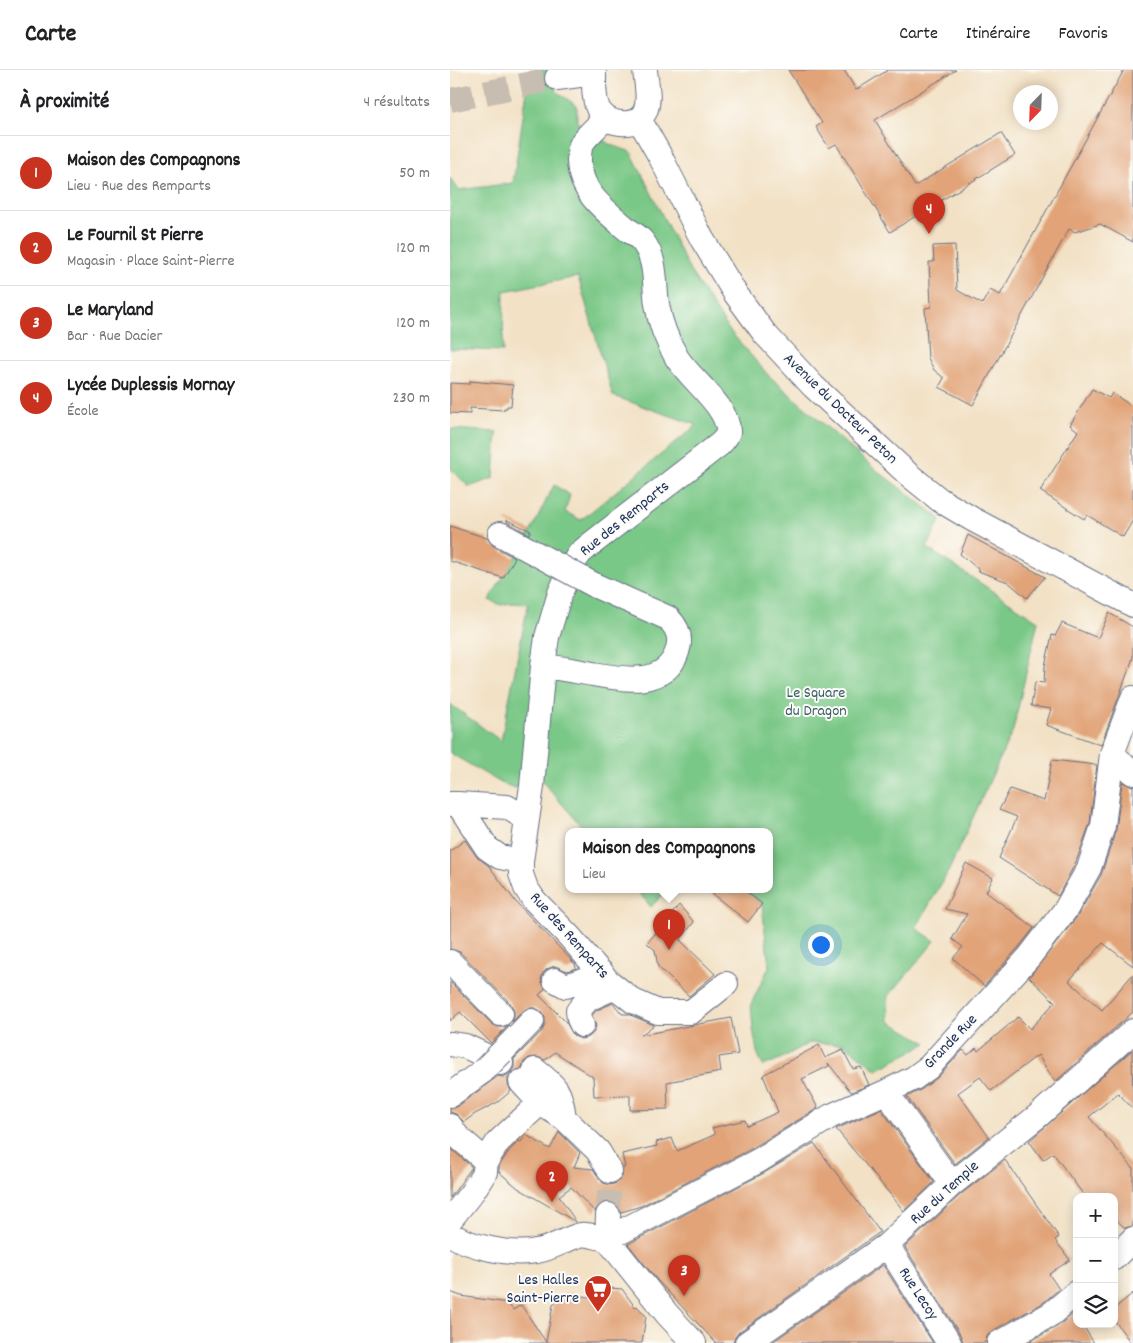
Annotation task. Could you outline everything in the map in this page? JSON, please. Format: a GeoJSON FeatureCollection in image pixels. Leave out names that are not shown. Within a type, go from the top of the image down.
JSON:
{"type":"FeatureCollection","features":[{"type":"Feature","properties":{"kind":"street"},"geometry":{"type":"LineString","coordinates":[[558,78],[594,72],[598,107],[606,118],[613,122],[622,123],[639,119],[644,114],[648,102],[645,70]]}},
{"type":"Feature","properties":{"kind":"street","name":"Rue des Remparts"},"geometry":{"type":"LineString","coordinates":[[606,118],[582,143],[579,155],[579,170],[582,180],[589,194],[643,242],[653,262],[657,302],[666,338],[685,371],[720,408],[725,417],[728,432],[720,444],[580,553],[574,562],[560,593],[548,637],[543,666],[532,786],[521,861],[521,874],[540,916],[633,1001],[658,1012],[691,1012],[726,984]]}},
{"type":"Feature","properties":{"kind":"street","name":"Avenue du Docteur Peton"},"geometry":{"type":"LineString","coordinates":[[639,119],[702,239],[735,293],[765,334],[812,386],[909,475],[940,500],[1133,605]]}},
{"type":"Feature","properties":{"kind":"street"},"geometry":{"type":"LineString","coordinates":[[500,534],[596,586],[668,618],[676,625],[679,633],[679,643],[674,661],[668,668],[655,676],[630,680],[543,666]]}},
{"type":"Feature","properties":{"kind":"street","name":"Grande Rue"},"geometry":{"type":"LineString","coordinates":[[607,1239],[758,1161],[831,1116],[886,1092],[929,1068],[1029,957],[1066,909],[1089,868],[1103,826],[1112,754],[1133,698]]}},
{"type":"Feature","properties":{"kind":"street"},"geometry":{"type":"LineString","coordinates":[[1112,754],[1133,773]]}},
{"type":"Feature","properties":{"kind":"street"},"geometry":{"type":"LineString","coordinates":[[454,804],[508,807],[528,819]]}},
{"type":"Feature","properties":{"kind":"street"},"geometry":{"type":"LineString","coordinates":[[454,804],[488,848],[500,857],[521,861]]}},
{"type":"Feature","properties":{"kind":"street"},"geometry":{"type":"LineString","coordinates":[[450,962],[516,1024],[496,1062],[450,1095]]}},
{"type":"Feature","properties":{"kind":"street"},"geometry":{"type":"LineString","coordinates":[[555,980],[566,986],[609,980]]}},
{"type":"Feature","properties":{"kind":"street"},"geometry":{"type":"LineString","coordinates":[[582,1025],[578,1011],[609,980]]}},
{"type":"Feature","properties":{"kind":"street","name":"Rue du Temple"},"geometry":{"type":"LineString","coordinates":[[747,1343],[887,1245],[952,1184],[1039,1115],[1133,1031]]}},
{"type":"Feature","properties":{"kind":"street"},"geometry":{"type":"LineString","coordinates":[[450,1044],[465,1046],[496,1062]]}},
{"type":"Feature","properties":{"kind":"street"},"geometry":{"type":"LineString","coordinates":[[564,1118],[562,1102],[557,1089],[549,1080],[528,1076],[540,1103],[564,1118],[598,1151],[610,1170]]}},
{"type":"Feature","properties":{"kind":"street"},"geometry":{"type":"LineString","coordinates":[[886,1092],[952,1184]]}},
{"type":"Feature","properties":{"kind":"street"},"geometry":{"type":"LineString","coordinates":[[450,1220],[485,1172],[486,1161],[498,1142],[540,1103]]}},
{"type":"Feature","properties":{"kind":"street"},"geometry":{"type":"LineString","coordinates":[[450,1126],[457,1136],[486,1161]]}},
{"type":"Feature","properties":{"kind":"street"},"geometry":{"type":"LineString","coordinates":[[608,1215],[607,1239],[667,1314],[694,1343]]}},
{"type":"Feature","properties":{"kind":"street"},"geometry":{"type":"LineString","coordinates":[[450,1234],[496,1250],[522,1253],[555,1246],[582,1235],[607,1239]]}},
{"type":"Feature","properties":{"kind":"street"},"geometry":{"type":"LineString","coordinates":[[1118,1254],[1133,1239]]}},
{"type":"Feature","properties":{"kind":"street","name":"Rue Lecoy"},"geometry":{"type":"LineString","coordinates":[[887,1245],[949,1343]]}},
{"type":"Feature","properties":{"kind":"street"},"geometry":{"type":"LineString","coordinates":[[999,1343],[1052,1314],[1073,1296]]}},
{"type":"Feature","properties":{"kind":"green space","name":"Le Square du Dragon"},"geometry":{"type":"Polygon","coordinates":[[[530,70],[555,70],[556,91],[577,106],[577,122],[609,144],[631,152],[690,271],[729,330],[768,375],[871,466],[941,519],[927,548],[1038,621],[1013,730],[949,870],[916,928],[935,941],[888,997],[889,1021],[927,1043],[877,1070],[844,1044],[809,1043],[763,1066],[757,1052],[751,1004],[769,967],[762,904],[750,893],[773,893],[773,828],[583,828],[540,779],[515,788],[501,783],[450,753],[450,704],[501,741],[528,604],[511,603],[501,605],[489,600],[531,531],[554,485],[570,495],[565,512],[581,520],[697,425],[613,396],[578,277],[504,291],[503,351],[450,349],[450,178],[459,190],[513,183],[530,70]]]}},
{"type":"Feature","properties":{"kind":"green space"},"geometry":{"type":"Polygon","coordinates":[[[450,429],[497,432],[494,478],[469,487],[450,468],[450,429]]]}},
{"type":"Feature","properties":{"kind":"green space"},"geometry":{"type":"Polygon","coordinates":[[[639,893],[664,893],[651,907],[639,893]]]}},
{"type":"Feature","properties":{"kind":"building"},"geometry":{"type":"Polygon","coordinates":[[[788,70],[844,70],[856,90],[888,70],[956,70],[875,120],[915,186],[1001,133],[1015,155],[890,232],[836,144],[829,148],[816,127],[822,123],[788,70]]]}},
{"type":"Feature","properties":{"kind":"building"},"geometry":{"type":"Polygon","coordinates":[[[1124,70],[1133,70],[1133,242],[1100,224],[1075,232],[1069,229],[973,405],[939,387],[944,378],[934,370],[928,358],[925,308],[931,307],[929,262],[934,262],[933,246],[955,245],[957,290],[982,304],[990,290],[1000,295],[1124,70]]]}},
{"type":"Feature","properties":{"kind":"building"},"geometry":{"type":"Polygon","coordinates":[[[470,381],[513,385],[511,406],[507,406],[504,410],[470,408],[470,414],[450,413],[450,383],[470,384],[470,381]]]}},
{"type":"Feature","properties":{"kind":"building"},"geometry":{"type":"Polygon","coordinates":[[[1092,389],[1109,398],[1112,393],[1133,407],[1133,520],[1123,537],[1087,515],[1084,519],[1040,491],[1078,431],[1070,425],[1092,389]]]}},
{"type":"Feature","properties":{"kind":"building"},"geometry":{"type":"Polygon","coordinates":[[[507,520],[531,531],[529,534],[507,522],[507,520]]]}},
{"type":"Feature","properties":{"kind":"building"},"geometry":{"type":"Polygon","coordinates":[[[450,526],[487,538],[493,546],[515,558],[503,578],[450,561],[450,526]]]}},
{"type":"Feature","properties":{"kind":"building"},"geometry":{"type":"Polygon","coordinates":[[[968,535],[1045,577],[1027,598],[1008,582],[978,571],[960,554],[968,535]]]}},
{"type":"Feature","properties":{"kind":"building"},"geometry":{"type":"Polygon","coordinates":[[[1109,613],[1133,627],[1133,658],[1101,745],[1046,725],[1051,709],[1031,706],[1035,682],[1044,683],[1045,666],[1052,635],[1055,636],[1062,623],[1098,638],[1109,613]]]}},
{"type":"Feature","properties":{"kind":"building"},"geometry":{"type":"Polygon","coordinates":[[[1052,760],[1097,765],[1090,823],[1076,862],[1058,896],[999,858],[1017,817],[999,810],[1010,789],[1044,801],[1052,760]]]}},
{"type":"Feature","properties":{"kind":"building"},"geometry":{"type":"Polygon","coordinates":[[[1122,782],[1133,786],[1133,966],[1103,943],[1069,981],[1102,1010],[1133,974],[1133,1012],[1055,1082],[1038,1055],[991,1091],[980,1077],[958,1093],[989,1137],[955,1164],[907,1097],[937,1078],[963,1050],[968,1055],[976,1048],[978,1051],[1018,1017],[1030,1029],[1055,1002],[1029,977],[1077,917],[1101,875],[1116,830],[1122,782]]]}},
{"type":"Feature","properties":{"kind":"building"},"geometry":{"type":"Polygon","coordinates":[[[465,840],[476,856],[489,866],[516,902],[575,964],[576,968],[567,971],[555,966],[547,969],[543,973],[541,980],[545,989],[539,995],[566,1022],[574,1036],[581,1039],[589,1037],[594,1032],[596,1026],[592,1015],[597,1010],[613,1003],[622,1014],[628,1014],[654,1025],[641,1035],[731,1018],[738,1054],[719,1057],[721,1072],[667,1082],[668,1109],[630,1110],[630,1095],[594,1096],[593,1077],[555,1052],[545,1060],[537,1057],[529,1058],[524,1062],[521,1069],[512,1072],[508,1078],[511,1091],[498,1102],[464,1122],[456,1114],[450,1112],[450,1109],[458,1106],[498,1076],[503,1077],[509,1074],[514,1068],[514,1059],[542,1031],[545,1024],[542,1012],[535,1008],[528,1008],[523,1011],[512,1022],[514,1011],[511,1004],[460,952],[450,949],[450,851],[465,840]]]}},
{"type":"Feature","properties":{"kind":"building"},"geometry":{"type":"Polygon","coordinates":[[[966,863],[993,878],[986,892],[1034,928],[984,986],[953,958],[963,947],[952,939],[967,914],[945,909],[966,863]]]}},
{"type":"Feature","properties":{"kind":"building"},"geometry":{"type":"Polygon","coordinates":[[[711,893],[748,893],[762,904],[748,922],[711,893]]]}},
{"type":"Feature","properties":{"kind":"building"},"geometry":{"type":"Polygon","coordinates":[[[679,905],[694,922],[680,940],[715,974],[689,996],[658,967],[655,950],[647,943],[661,927],[664,919],[668,919],[679,905]]]}},
{"type":"Feature","properties":{"kind":"building"},"geometry":{"type":"Polygon","coordinates":[[[450,982],[492,1024],[498,1027],[509,1025],[491,1043],[460,1012],[450,1021],[450,982]]]}},
{"type":"Feature","properties":{"kind":"building"},"geometry":{"type":"Polygon","coordinates":[[[819,1045],[825,1058],[843,1050],[853,1069],[861,1067],[869,1085],[851,1092],[828,1063],[829,1066],[802,1079],[818,1108],[751,1149],[641,1206],[621,1212],[616,1204],[608,1201],[601,1203],[595,1212],[571,1187],[559,1196],[576,1222],[518,1188],[499,1172],[499,1166],[509,1151],[519,1141],[521,1142],[526,1135],[550,1149],[559,1132],[580,1153],[574,1167],[593,1169],[603,1183],[610,1185],[617,1183],[622,1177],[623,1168],[625,1167],[622,1154],[657,1146],[656,1142],[672,1138],[677,1151],[714,1135],[712,1128],[745,1120],[747,1126],[778,1112],[763,1075],[819,1045]]]}},
{"type":"Feature","properties":{"kind":"building"},"geometry":{"type":"Polygon","coordinates":[[[1132,1050],[1133,1109],[1118,1093],[1089,1117],[1133,1168],[1133,1226],[1125,1228],[1118,1222],[1118,1193],[1082,1193],[1053,1153],[1043,1160],[1029,1141],[1132,1050]]]}},
{"type":"Feature","properties":{"kind":"building"},"geometry":{"type":"Polygon","coordinates":[[[881,1109],[934,1182],[904,1211],[836,1129],[881,1109]]]}},
{"type":"Feature","properties":{"kind":"building"},"geometry":{"type":"Polygon","coordinates":[[[814,1143],[880,1232],[739,1332],[733,1343],[716,1343],[658,1281],[628,1244],[764,1173],[814,1143]]]}},
{"type":"Feature","properties":{"kind":"building"},"geometry":{"type":"Polygon","coordinates":[[[450,1148],[472,1167],[450,1198],[450,1148]]]}},
{"type":"Feature","properties":{"kind":"building"},"geometry":{"type":"Polygon","coordinates":[[[1005,1160],[1059,1237],[1055,1240],[1070,1260],[1049,1274],[1059,1289],[1043,1303],[992,1331],[987,1336],[985,1343],[963,1343],[961,1336],[905,1247],[961,1194],[1005,1160]]]}},
{"type":"Feature","properties":{"kind":"building"},"geometry":{"type":"Polygon","coordinates":[[[883,1265],[933,1343],[771,1343],[883,1265]]]}},
{"type":"Feature","properties":{"kind":"building","name":"Les Halles Saint-Pierre"},"geometry":{"type":"Polygon","coordinates":[[[609,1288],[622,1289],[635,1307],[637,1306],[646,1316],[642,1343],[450,1343],[450,1292],[461,1296],[508,1303],[513,1310],[521,1305],[546,1342],[553,1305],[569,1293],[593,1298],[609,1288]]]}},
{"type":"Feature","properties":{"kind":"building"},"geometry":{"type":"Polygon","coordinates":[[[1133,1293],[1133,1343],[1131,1343],[1118,1325],[1118,1306],[1133,1293]]]}},
{"type":"Feature","properties":{"kind":"building"},"geometry":{"type":"Polygon","coordinates":[[[1073,1314],[1073,1328],[1085,1328],[1094,1343],[1027,1343],[1058,1326],[1073,1314]]]}},
{"type":"Feature","properties":{"kind":"tunnel"},"geometry":{"type":"LineString","coordinates":[[450,100],[557,78]]}},
{"type":"Feature","properties":{"kind":"tunnel"},"geometry":{"type":"LineString","coordinates":[[608,1215],[610,1171]]}},
{"type":"Feature","properties":{"kind":"place","name":"Lycée Duplessis Mornay"},"geometry":{"type":"Point","coordinates":[929,234]}},
{"type":"Feature","properties":{"kind":"place","name":"Maison des Compagnons"},"geometry":{"type":"Point","coordinates":[669,950]}},
{"type":"Feature","properties":{"kind":"place","name":"Le Fournil St Pierre"},"geometry":{"type":"Point","coordinates":[552,1202]}},
{"type":"Feature","properties":{"kind":"place","name":"Le Maryland"},"geometry":{"type":"Point","coordinates":[684,1296]}},
{"type":"Feature","properties":{"kind":"place","name":"Les Halles Saint-Pierre"},"geometry":{"type":"Point","coordinates":[598,1313]}}]}
